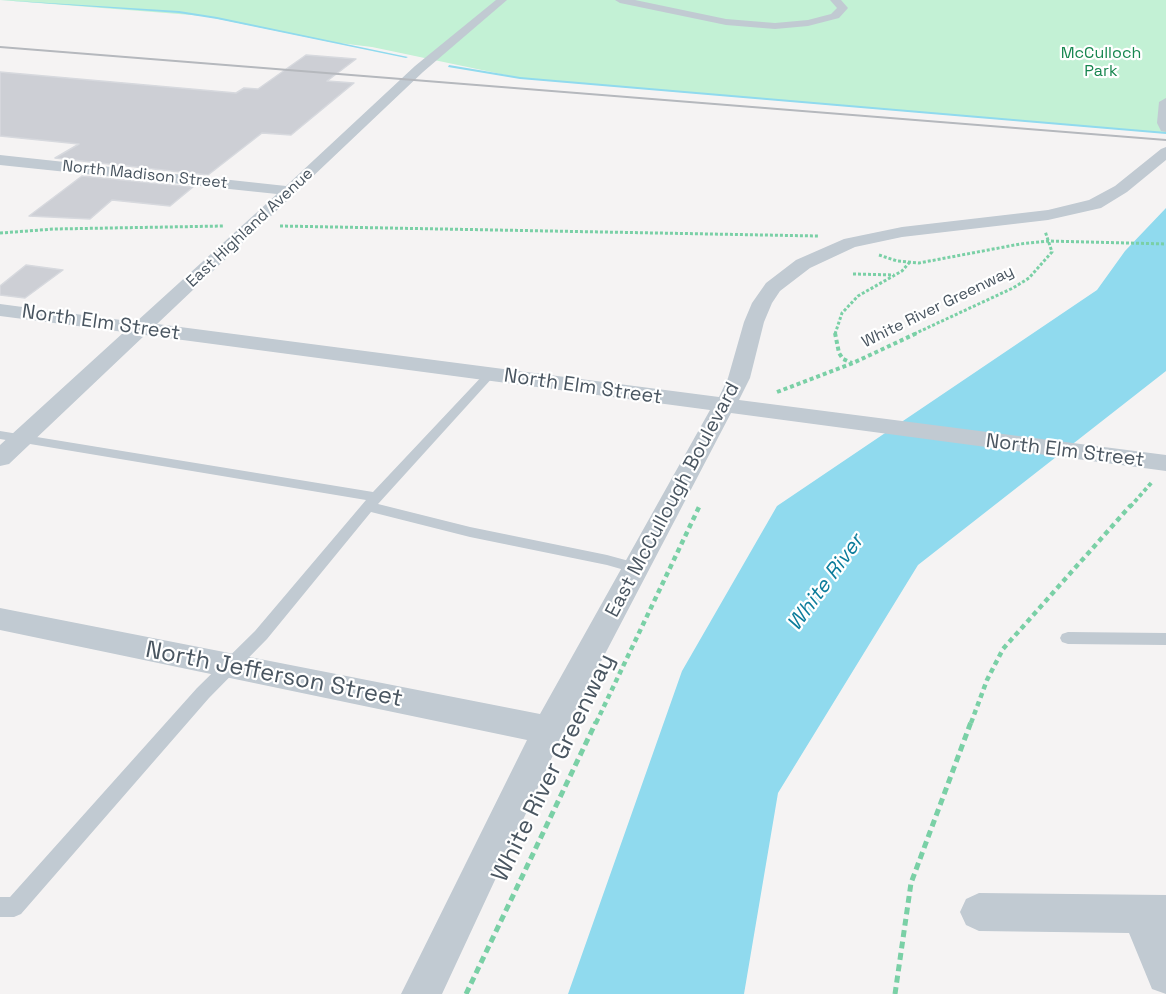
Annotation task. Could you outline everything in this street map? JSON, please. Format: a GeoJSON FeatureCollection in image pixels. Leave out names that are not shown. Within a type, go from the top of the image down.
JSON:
{"type":"FeatureCollection","features":[{"type":"Feature","properties":{"kind":"street","name":"East Highland Avenue"},"geometry":{"type":"LineString","coordinates":[[0,458],[291,191],[419,69],[502,0]]}},
{"type":"Feature","properties":{"kind":"street"},"geometry":{"type":"LineString","coordinates":[[620,0],[726,22],[775,26],[808,23],[835,16],[843,8],[835,0]]}},
{"type":"Feature","properties":{"kind":"street"},"geometry":{"type":"LineString","coordinates":[[1165,125],[1166,102]]}},
{"type":"Feature","properties":{"kind":"street","name":"East McCullough Boulevard"},"geometry":{"type":"LineString","coordinates":[[421,994],[548,730],[739,378],[754,322],[762,303],[773,287],[839,239],[1077,210],[1108,198],[1166,152]]}},
{"type":"Feature","properties":{"kind":"street","name":"North Madison Street"},"geometry":{"type":"LineString","coordinates":[[0,160],[291,191]]}},
{"type":"Feature","properties":{"kind":"street","name":"North Elm Street"},"geometry":{"type":"LineString","coordinates":[[0,310],[1124,459],[1162,469]]}},
{"type":"Feature","properties":{"kind":"street","name":"North Jefferson Street"},"geometry":{"type":"LineString","coordinates":[[0,619],[548,730]]}},
{"type":"Feature","properties":{"kind":"street"},"geometry":{"type":"LineString","coordinates":[[979,912],[1153,914],[1166,975]]}},
{"type":"Feature","properties":{"kind":"lane"},"geometry":{"type":"LineString","coordinates":[[0,907],[14,907],[203,693],[261,635],[372,501],[490,375]]}},
{"type":"Feature","properties":{"kind":"lane"},"geometry":{"type":"LineString","coordinates":[[0,435],[372,501],[470,532],[607,560],[635,568]]}},
{"type":"Feature","properties":{"kind":"lane"},"geometry":{"type":"LineString","coordinates":[[1068,638],[1166,639]]}},
{"type":"Feature","properties":{"kind":"path"},"geometry":{"type":"LineString","coordinates":[[0,233],[54,229],[253,225],[839,239],[886,258],[909,263],[949,260],[1020,244],[1049,241],[1166,244]]}},
{"type":"Feature","properties":{"kind":"path","name":"White River Greenway"},"geometry":{"type":"LineString","coordinates":[[774,394],[803,380],[853,363],[994,298],[1021,283],[1029,278],[1052,252],[1044,232],[1048,228]]}},
{"type":"Feature","properties":{"kind":"path"},"geometry":{"type":"LineString","coordinates":[[853,363],[843,358],[840,353],[835,337],[837,321],[858,296],[906,269],[909,263]]}},
{"type":"Feature","properties":{"kind":"path"},"geometry":{"type":"LineString","coordinates":[[853,274],[895,275]]}},
{"type":"Feature","properties":{"kind":"path"},"geometry":{"type":"LineString","coordinates":[[895,994],[911,883],[987,680],[1003,649],[1162,469]]}},
{"type":"Feature","properties":{"kind":"path","name":"White River Greenway"},"geometry":{"type":"LineString","coordinates":[[466,994],[701,502]]}},
{"type":"Feature","properties":{"kind":"green space","name":"McCulloch Park"},"geometry":{"type":"Polygon","coordinates":[[[0,0],[1166,0],[1166,133],[520,78],[372,47],[331,42],[204,16],[0,0]]]}},
{"type":"Feature","properties":{"kind":"water","name":"White River"},"geometry":{"type":"Polygon","coordinates":[[[1166,208],[1166,371],[918,565],[778,793],[744,994],[568,994],[682,671],[777,506],[1097,290],[1125,251],[1166,208]]]}},
{"type":"Feature","properties":{"kind":"building"},"geometry":{"type":"Polygon","coordinates":[[[306,55],[356,59],[327,81],[354,83],[291,135],[262,133],[208,175],[55,158],[79,144],[0,136],[0,72],[236,93],[244,88],[258,89],[306,55]]]}},
{"type":"Feature","properties":{"kind":"building"},"geometry":{"type":"Polygon","coordinates":[[[82,176],[193,187],[170,206],[112,200],[90,219],[29,216],[82,176]]]}},
{"type":"Feature","properties":{"kind":"building"},"geometry":{"type":"Polygon","coordinates":[[[26,265],[63,270],[25,298],[0,295],[0,286],[26,265]]]}},
{"type":"Feature","properties":{"kind":"waterway"},"geometry":{"type":"LineString","coordinates":[[0,0],[179,12],[406,57]]}},
{"type":"Feature","properties":{"kind":"waterway"},"geometry":{"type":"LineString","coordinates":[[449,66],[520,78],[1166,133]]}},
{"type":"Feature","properties":{"kind":"railway"},"geometry":{"type":"LineString","coordinates":[[0,47],[1166,140]]}}]}
